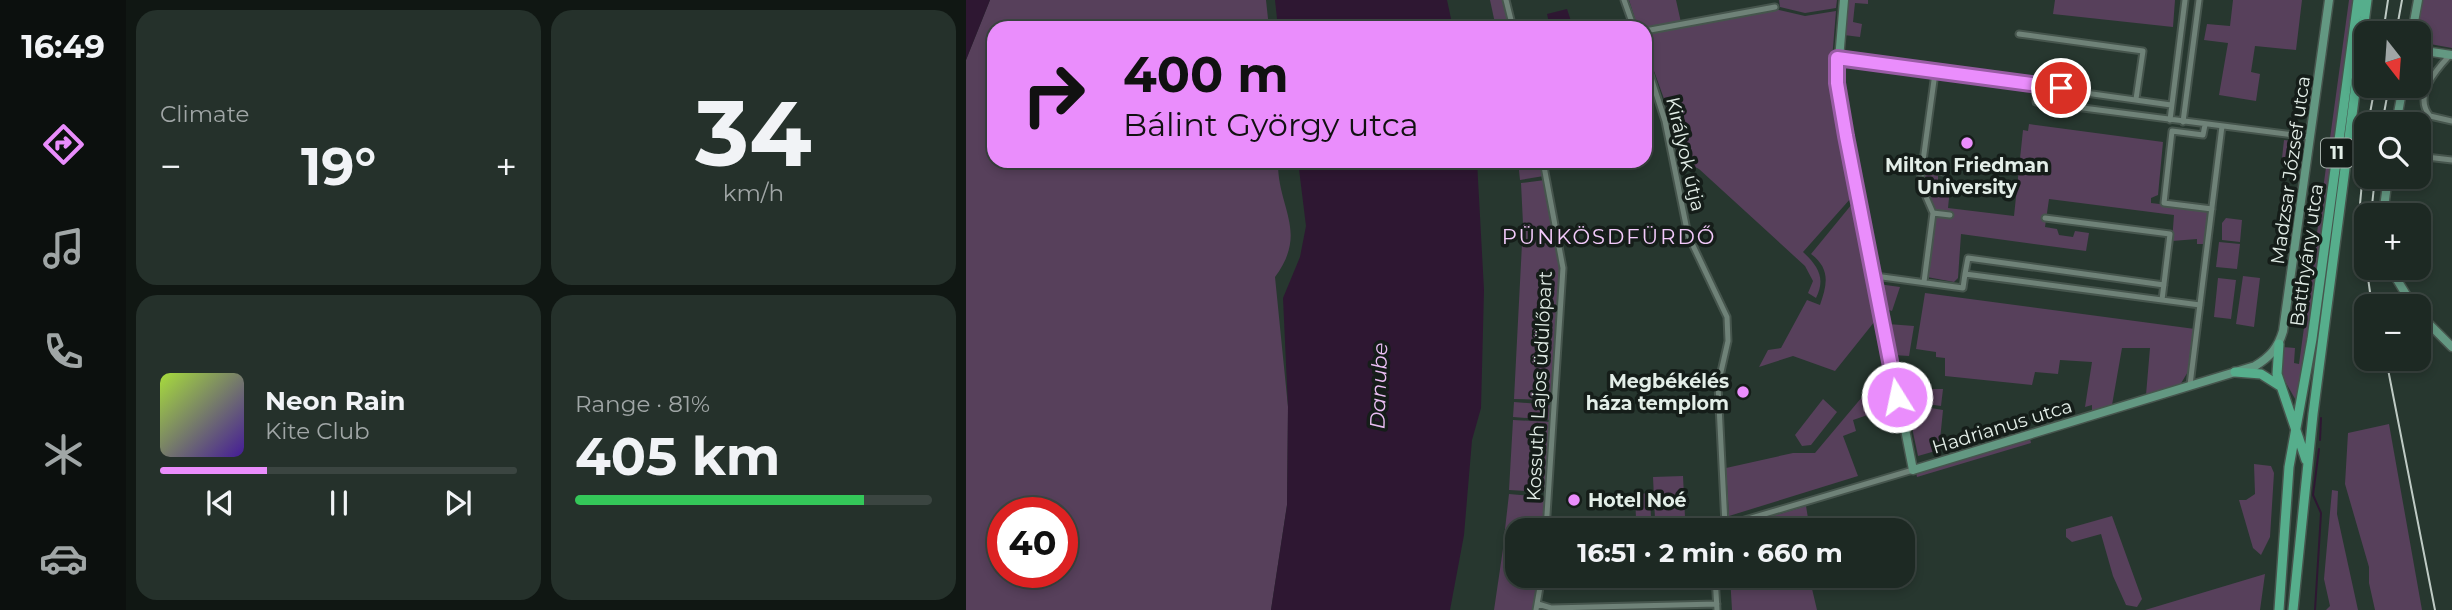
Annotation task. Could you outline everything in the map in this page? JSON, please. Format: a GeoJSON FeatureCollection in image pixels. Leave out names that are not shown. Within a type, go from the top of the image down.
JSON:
{"type":"FeatureCollection","features":[{"type":"Feature","properties":{"kind":"main road","name":"Batthyány utca"},"geometry":{"type":"LineString","coordinates":[[2295,431],[2312,339],[2358,0]]}},
{"type":"Feature","properties":{"kind":"main road","name":"Batthyány utca"},"geometry":{"type":"LineString","coordinates":[[2307,463],[2367,0]]}},
{"type":"Feature","properties":{"kind":"main road"},"geometry":{"type":"LineString","coordinates":[[2279,344],[2276,367],[2280,386],[2307,463]]}},
{"type":"Feature","properties":{"kind":"main road"},"geometry":{"type":"LineString","coordinates":[[2235,372],[2261,374],[2280,386]]}},
{"type":"Feature","properties":{"kind":"main road","name":"11"},"geometry":{"type":"LineString","coordinates":[[2279,610],[2284,513],[2295,431]]}},
{"type":"Feature","properties":{"kind":"main road","name":"11"},"geometry":{"type":"LineString","coordinates":[[2292,610],[2307,463]]}},
{"type":"Feature","properties":{"kind":"street"},"geometry":{"type":"LineString","coordinates":[[1506,0],[1511,21]]}},
{"type":"Feature","properties":{"kind":"street"},"geometry":{"type":"LineString","coordinates":[[1624,0],[1632,21]]}},
{"type":"Feature","properties":{"kind":"street"},"geometry":{"type":"LineString","coordinates":[[1844,0],[1837,58],[1837,83],[1913,470]]}},
{"type":"Feature","properties":{"kind":"street"},"geometry":{"type":"LineString","coordinates":[[2170,120],[2185,0]]}},
{"type":"Feature","properties":{"kind":"street"},"geometry":{"type":"LineString","coordinates":[[2183,121],[2199,0]]}},
{"type":"Feature","properties":{"kind":"street","name":"Madzsar József utca"},"geometry":{"type":"LineString","coordinates":[[2279,344],[2329,0]]}},
{"type":"Feature","properties":{"kind":"street"},"geometry":{"type":"LineString","coordinates":[[2414,21],[2418,0]]}},
{"type":"Feature","properties":{"kind":"street"},"geometry":{"type":"LineString","coordinates":[[1652,30],[1775,7]]}},
{"type":"Feature","properties":{"kind":"street"},"geometry":{"type":"LineString","coordinates":[[2019,34],[2143,51],[2136,99]]}},
{"type":"Feature","properties":{"kind":"street"},"geometry":{"type":"LineString","coordinates":[[2431,52],[2451,55]]}},
{"type":"Feature","properties":{"kind":"street"},"geometry":{"type":"LineString","coordinates":[[2451,55],[2428,83],[2425,106],[2430,116],[2452,121]]}},
{"type":"Feature","properties":{"kind":"street"},"geometry":{"type":"LineString","coordinates":[[1837,58],[1935,73],[2037,84],[2171,105]]}},
{"type":"Feature","properties":{"kind":"street"},"geometry":{"type":"LineString","coordinates":[[1924,282],[1933,213],[1920,183],[1935,73]]}},
{"type":"Feature","properties":{"kind":"street","name":"Királyok útja"},"geometry":{"type":"LineString","coordinates":[[1652,81],[1665,121],[1688,235],[1727,317],[1728,341],[1718,385],[1725,518]]}},
{"type":"Feature","properties":{"kind":"street"},"geometry":{"type":"LineString","coordinates":[[2037,84],[2036,102],[2311,137]]}},
{"type":"Feature","properties":{"kind":"street"},"geometry":{"type":"LineString","coordinates":[[2205,125],[2203,135],[2172,131],[2164,203],[2212,209]]}},
{"type":"Feature","properties":{"kind":"street"},"geometry":{"type":"LineString","coordinates":[[2189,386],[2222,127]]}},
{"type":"Feature","properties":{"kind":"street"},"geometry":{"type":"LineString","coordinates":[[2431,158],[2452,160]]}},
{"type":"Feature","properties":{"kind":"street","name":"Kossuth Lajos üdülőpart"},"geometry":{"type":"LineString","coordinates":[[1544,168],[1563,268],[1547,518]]}},
{"type":"Feature","properties":{"kind":"street"},"geometry":{"type":"LineString","coordinates":[[1923,169],[1944,172]]}},
{"type":"Feature","properties":{"kind":"street"},"geometry":{"type":"LineString","coordinates":[[1933,213],[1950,215]]}},
{"type":"Feature","properties":{"kind":"street"},"geometry":{"type":"LineString","coordinates":[[2045,218],[2170,234],[2162,300]]}},
{"type":"Feature","properties":{"kind":"street"},"geometry":{"type":"LineString","coordinates":[[1873,276],[1963,288],[1968,258],[2164,285]]}},
{"type":"Feature","properties":{"kind":"street"},"geometry":{"type":"LineString","coordinates":[[1965,274],[2200,305]]}},
{"type":"Feature","properties":{"kind":"street"},"geometry":{"type":"LineString","coordinates":[[2431,326],[2452,347]]}},
{"type":"Feature","properties":{"kind":"street","name":"Hadrianus utca"},"geometry":{"type":"LineString","coordinates":[[1749,518],[2235,372],[2264,361],[2279,344]]}},
{"type":"Feature","properties":{"kind":"street"},"geometry":{"type":"LineString","coordinates":[[1540,588],[1537,607],[1551,608],[1717,607],[1716,588]]}},
{"type":"Feature","properties":{"kind":"shaded area"},"geometry":{"type":"Polygon","coordinates":[[[990,0],[1266,0],[1268,21],[987,21],[987,168],[1278,168],[1291,232],[1285,261],[1275,277],[1288,407],[1287,505],[1271,610],[966,610],[966,60],[990,0]]]}},
{"type":"Feature","properties":{"kind":"shaded area"},"geometry":{"type":"Polygon","coordinates":[[[1490,0],[1504,0],[1508,21],[1494,21],[1490,0]]]}},
{"type":"Feature","properties":{"kind":"shaded area"},"geometry":{"type":"Polygon","coordinates":[[[1629,0],[1676,0],[1682,27],[1775,9],[1805,16],[1836,11],[1830,84],[1851,198],[1803,252],[1819,273],[1820,284],[1816,298],[1808,293],[1813,281],[1805,266],[1699,169],[1678,158],[1672,121],[1652,65],[1652,21],[1636,21],[1629,0]]]}},
{"type":"Feature","properties":{"kind":"shaded area"},"geometry":{"type":"Polygon","coordinates":[[[1779,0],[1837,0],[1836,8],[1805,13],[1780,7],[1779,0]]]}},
{"type":"Feature","properties":{"kind":"shaded area"},"geometry":{"type":"Polygon","coordinates":[[[1849,0],[1868,0],[1868,4],[1855,3],[1853,22],[1862,24],[1860,37],[1844,35],[1849,0]]]}},
{"type":"Feature","properties":{"kind":"shaded area"},"geometry":{"type":"Polygon","coordinates":[[[2055,0],[2175,0],[2173,27],[2053,14],[2055,0]]]}},
{"type":"Feature","properties":{"kind":"shaded area"},"geometry":{"type":"Polygon","coordinates":[[[2233,0],[2302,0],[2296,50],[2255,46],[2251,72],[2260,74],[2256,101],[2219,95],[2228,43],[2204,40],[2207,24],[2230,26],[2233,0]]]}},
{"type":"Feature","properties":{"kind":"shaded area"},"geometry":{"type":"Polygon","coordinates":[[[2349,0],[2353,0],[2298,404],[2282,376],[2283,347],[2295,348],[2294,363],[2299,364],[2349,0]]]}},
{"type":"Feature","properties":{"kind":"shaded area"},"geometry":{"type":"Polygon","coordinates":[[[2421,0],[2452,0],[2452,48],[2431,44],[2431,21],[2418,21],[2421,0]]]}},
{"type":"Feature","properties":{"kind":"shaded area"},"geometry":{"type":"Polygon","coordinates":[[[2029,124],[2163,142],[2158,195],[2151,198],[2151,203],[2209,210],[2206,244],[2197,244],[2197,239],[2172,241],[2174,215],[2049,199],[2045,227],[2057,229],[2059,235],[2073,237],[2075,231],[2089,233],[2086,251],[1961,234],[1958,278],[1954,282],[1927,277],[1936,216],[1924,187],[1927,171],[1938,173],[1938,185],[1950,188],[1948,208],[2014,216],[2023,130],[2028,131],[2029,124]]]}},
{"type":"Feature","properties":{"kind":"shaded area"},"geometry":{"type":"Polygon","coordinates":[[[2284,140],[2308,143],[2306,161],[2282,158],[2284,140]]]}},
{"type":"Feature","properties":{"kind":"shaded area"},"geometry":{"type":"Polygon","coordinates":[[[1519,168],[1542,168],[1544,176],[1520,180],[1519,168]]]}},
{"type":"Feature","properties":{"kind":"shaded area"},"geometry":{"type":"Polygon","coordinates":[[[1545,180],[1560,262],[1553,400],[1514,399],[1523,224],[1521,183],[1545,180]]]}},
{"type":"Feature","properties":{"kind":"shaded area"},"geometry":{"type":"Polygon","coordinates":[[[1852,204],[1875,321],[1835,371],[1793,356],[1759,367],[1768,350],[1781,348],[1807,300],[1820,305],[1826,278],[1822,265],[1811,254],[1852,204]]]}},
{"type":"Feature","properties":{"kind":"shaded area"},"geometry":{"type":"Polygon","coordinates":[[[2226,218],[2242,220],[2240,242],[2222,240],[2222,223],[2226,218]]]}},
{"type":"Feature","properties":{"kind":"shaded area"},"geometry":{"type":"Polygon","coordinates":[[[2219,242],[2240,244],[2237,269],[2216,267],[2219,242]]]}},
{"type":"Feature","properties":{"kind":"shaded area"},"geometry":{"type":"Polygon","coordinates":[[[2243,276],[2260,278],[2254,327],[2236,324],[2243,276]]]}},
{"type":"Feature","properties":{"kind":"shaded area"},"geometry":{"type":"Polygon","coordinates":[[[2218,278],[2236,280],[2231,319],[2214,317],[2218,278]]]}},
{"type":"Feature","properties":{"kind":"shaded area"},"geometry":{"type":"Polygon","coordinates":[[[1878,284],[1900,287],[1892,311],[1883,308],[1878,284]]]}},
{"type":"Feature","properties":{"kind":"shaded area"},"geometry":{"type":"Polygon","coordinates":[[[1925,293],[2195,329],[2189,370],[2180,385],[2146,395],[2150,348],[2122,348],[2112,405],[2092,411],[2092,405],[2085,407],[2092,362],[2060,360],[2058,374],[2035,372],[2032,385],[1945,376],[1945,358],[1936,357],[1936,352],[1916,349],[1925,293]]]}},
{"type":"Feature","properties":{"kind":"shaded area"},"geometry":{"type":"Polygon","coordinates":[[[1888,324],[1914,326],[1909,356],[1893,355],[1888,324]]]}},
{"type":"Feature","properties":{"kind":"shaded area"},"geometry":{"type":"Polygon","coordinates":[[[1878,378],[1885,381],[1887,394],[1877,397],[1879,406],[1887,405],[1888,408],[1853,420],[1856,431],[1843,436],[1858,476],[1729,516],[1726,468],[1793,453],[1815,453],[1878,378]]]}},
{"type":"Feature","properties":{"kind":"shaded area"},"geometry":{"type":"Polygon","coordinates":[[[1902,381],[1910,381],[1910,389],[1943,389],[1941,406],[1906,401],[1902,381]]]}},
{"type":"Feature","properties":{"kind":"shaded area"},"geometry":{"type":"Polygon","coordinates":[[[1823,399],[1837,412],[1811,445],[1802,446],[1795,435],[1823,399]]]}},
{"type":"Feature","properties":{"kind":"shaded area"},"geometry":{"type":"Polygon","coordinates":[[[1514,402],[1552,405],[1551,420],[1513,417],[1514,402]]]}},
{"type":"Feature","properties":{"kind":"shaded area"},"geometry":{"type":"Polygon","coordinates":[[[1907,404],[1943,410],[1939,450],[1918,456],[1907,404]]]}},
{"type":"Feature","properties":{"kind":"shaded area"},"geometry":{"type":"Polygon","coordinates":[[[1513,420],[1551,422],[1546,492],[1509,490],[1513,420]]]}},
{"type":"Feature","properties":{"kind":"shaded area"},"geometry":{"type":"Polygon","coordinates":[[[2389,424],[2422,610],[2375,610],[2369,583],[2369,567],[2345,484],[2348,433],[2389,424]]]}},
{"type":"Feature","properties":{"kind":"shaded area"},"geometry":{"type":"Polygon","coordinates":[[[2030,438],[2031,443],[1917,477],[1916,472],[2030,438]]]}},
{"type":"Feature","properties":{"kind":"shaded area"},"geometry":{"type":"Polygon","coordinates":[[[2254,464],[2271,466],[2274,473],[2270,537],[2261,555],[2253,548],[2239,500],[2246,500],[2255,494],[2254,464]]]}},
{"type":"Feature","properties":{"kind":"shaded area"},"geometry":{"type":"Polygon","coordinates":[[[1683,476],[1685,517],[1655,518],[1653,477],[1683,476]]]}},
{"type":"Feature","properties":{"kind":"shaded area"},"geometry":{"type":"Polygon","coordinates":[[[2332,490],[2338,491],[2337,514],[2358,610],[2326,610],[2330,606],[2324,579],[2332,490]]]}},
{"type":"Feature","properties":{"kind":"shaded area"},"geometry":{"type":"Polygon","coordinates":[[[1650,493],[1651,518],[1636,518],[1635,494],[1650,493]]]}},
{"type":"Feature","properties":{"kind":"shaded area"},"geometry":{"type":"Polygon","coordinates":[[[1509,494],[1546,497],[1545,518],[1506,518],[1509,494]]]}},
{"type":"Feature","properties":{"kind":"shaded area"},"geometry":{"type":"Polygon","coordinates":[[[1806,506],[1808,518],[1766,518],[1806,506]]]}},
{"type":"Feature","properties":{"kind":"shaded area"},"geometry":{"type":"Polygon","coordinates":[[[2112,516],[2142,599],[2137,607],[2126,605],[2113,576],[2101,534],[2072,542],[2066,537],[2066,529],[2112,516]]]}},
{"type":"Feature","properties":{"kind":"shaded area"},"geometry":{"type":"Polygon","coordinates":[[[1505,542],[1505,588],[1538,588],[1534,610],[1494,610],[1505,542]]]}},
{"type":"Feature","properties":{"kind":"shaded area"},"geometry":{"type":"Polygon","coordinates":[[[2265,574],[2260,610],[2145,610],[2265,574]]]}},
{"type":"Feature","properties":{"kind":"shaded area"},"geometry":{"type":"Polygon","coordinates":[[[1731,588],[1812,588],[1817,610],[1732,610],[1731,588]]]}},
{"type":"Feature","properties":{"kind":"water"},"geometry":{"type":"Polygon","coordinates":[[[966,0],[990,0],[966,60],[966,0]]]}},
{"type":"Feature","properties":{"kind":"water"},"geometry":{"type":"Polygon","coordinates":[[[1275,0],[1447,0],[1452,21],[1277,21],[1275,0]]]}},
{"type":"Feature","properties":{"kind":"water"},"geometry":{"type":"Polygon","coordinates":[[[1567,9],[1571,21],[1549,21],[1547,14],[1567,9]]]}},
{"type":"Feature","properties":{"kind":"water","name":"Danube"},"geometry":{"type":"Polygon","coordinates":[[[1299,168],[1477,168],[1484,290],[1481,408],[1472,440],[1464,535],[1450,610],[1271,610],[1287,505],[1288,407],[1283,298],[1300,257],[1306,226],[1299,168]]]}},
{"type":"Feature","properties":{"kind":"waterway"},"geometry":{"type":"LineString","coordinates":[[2320,440],[2321,418]]}},
{"type":"Feature","properties":{"kind":"waterway"},"geometry":{"type":"LineString","coordinates":[[2315,610],[2321,513],[2313,495],[2319,449]]}},
{"type":"Feature","properties":{"kind":"tram line"},"geometry":{"type":"LineString","coordinates":[[2385,21],[2388,0]]}},
{"type":"Feature","properties":{"kind":"tram line"},"geometry":{"type":"LineString","coordinates":[[2398,21],[2402,0]]}},
{"type":"Feature","properties":{"kind":"tram line"},"geometry":{"type":"LineString","coordinates":[[2370,112],[2373,98]]}},
{"type":"Feature","properties":{"kind":"tram line"},"geometry":{"type":"LineString","coordinates":[[2384,112],[2387,98]]}},
{"type":"Feature","properties":{"kind":"tram line"},"geometry":{"type":"LineString","coordinates":[[2361,189],[2359,215],[2370,294]]}},
{"type":"Feature","properties":{"kind":"tram line"},"geometry":{"type":"LineString","coordinates":[[2372,203],[2374,189]]}},
{"type":"Feature","properties":{"kind":"tram line"},"geometry":{"type":"LineString","coordinates":[[2388,371],[2435,610]]}},
{"type":"Feature","properties":{"kind":"place","name":"Milton Friedman University"},"geometry":{"type":"Point","coordinates":[1967,143]}},
{"type":"Feature","properties":{"kind":"place","name":"Megbékélés háza templom"},"geometry":{"type":"Point","coordinates":[1743,392]}},
{"type":"Feature","properties":{"kind":"place","name":"Hotel Noé"},"geometry":{"type":"Point","coordinates":[1574,500]}},
{"type":"Feature","properties":{"kind":"district","name":"PÜNKÖSDFÜRDŐ"},"geometry":{"type":"Point","coordinates":[1609,237]}},
{"type":"Feature","properties":{"kind":"route"},"geometry":{"type":"LineString","coordinates":[[1897,397],[1846,136],[1836,75],[1837,58],[2061,88]]}}]}
